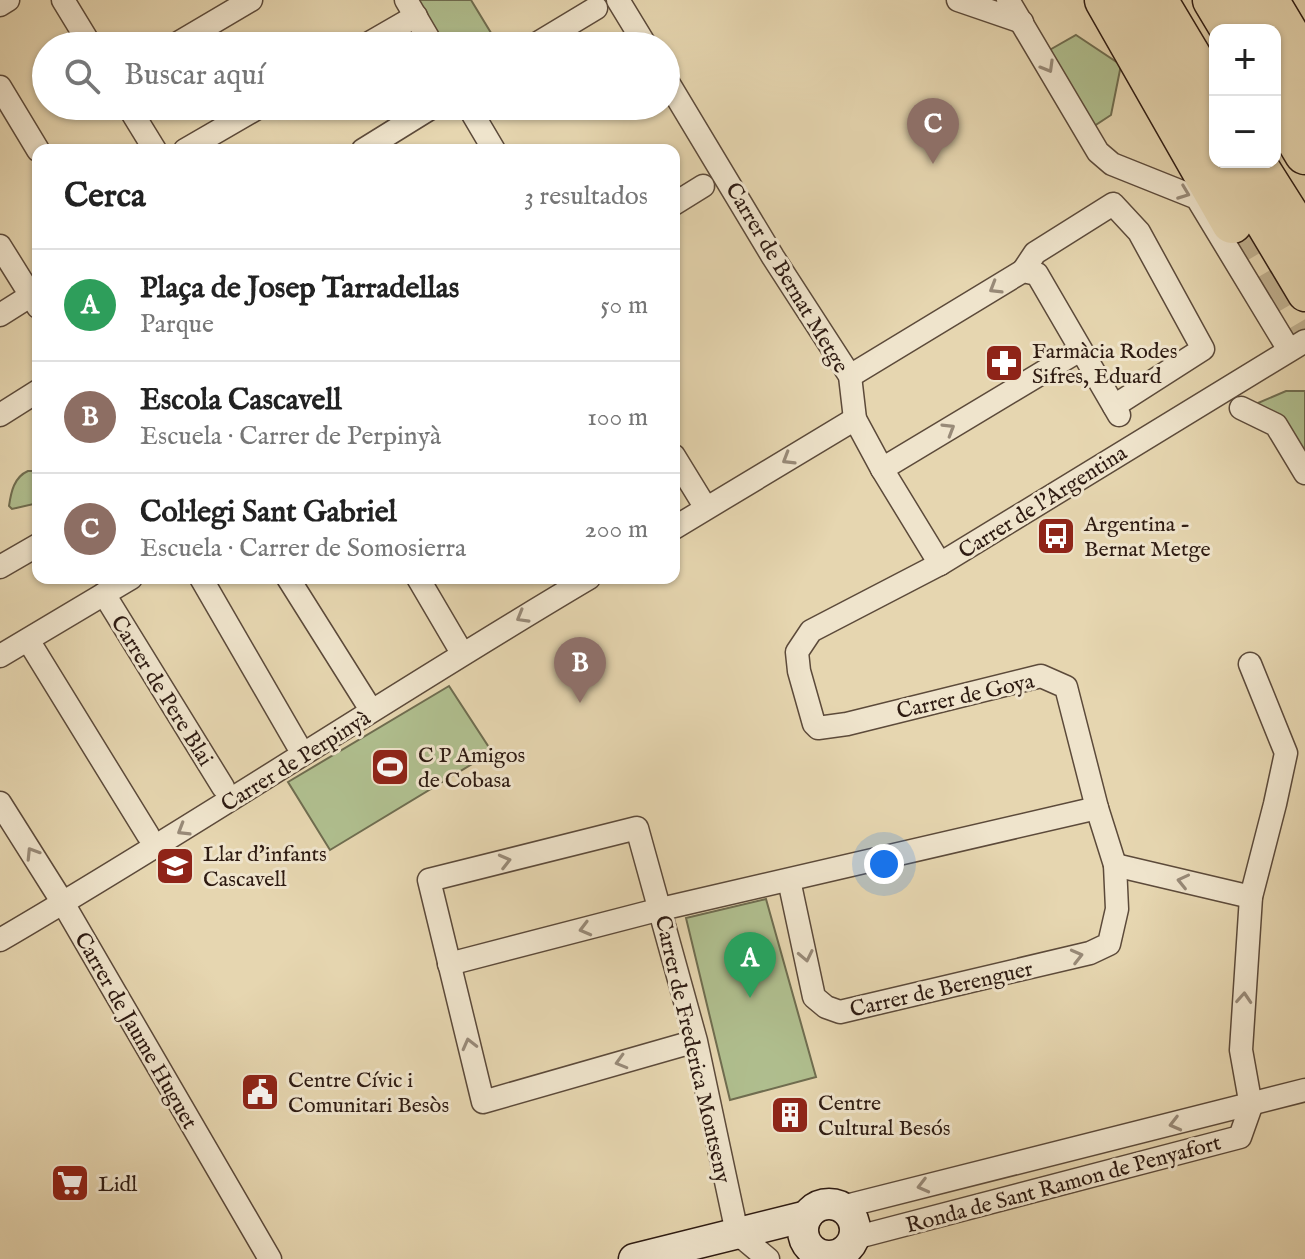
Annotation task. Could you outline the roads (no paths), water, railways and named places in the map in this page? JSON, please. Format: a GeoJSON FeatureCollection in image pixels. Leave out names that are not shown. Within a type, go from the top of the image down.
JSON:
{"type":"FeatureCollection","features":[{"type":"Feature","properties":{"kind":"highway"},"geometry":{"type":"LineString","coordinates":[[1105,0],[1232,223]]}},
{"type":"Feature","properties":{"kind":"highway"},"geometry":{"type":"LineString","coordinates":[[1157,0],[1214,96]]}},
{"type":"Feature","properties":{"kind":"highway"},"geometry":{"type":"LineString","coordinates":[[1213,0],[1227,24]]}},
{"type":"Feature","properties":{"kind":"highway"},"geometry":{"type":"LineString","coordinates":[[1268,0],[1305,62]]}},
{"type":"Feature","properties":{"kind":"highway"},"geometry":{"type":"LineString","coordinates":[[1281,114],[1305,154]]}},
{"type":"Feature","properties":{"kind":"highway"},"geometry":{"type":"LineString","coordinates":[[1259,168],[1305,241]]}},
{"type":"Feature","properties":{"kind":"main road"},"geometry":{"type":"LineString","coordinates":[[1127,0],[1209,134]]}},
{"type":"Feature","properties":{"kind":"main road"},"geometry":{"type":"LineString","coordinates":[[1244,0],[1258,24]]}},
{"type":"Feature","properties":{"kind":"main road"},"geometry":{"type":"LineString","coordinates":[[1281,62],[1305,102]]}},
{"type":"Feature","properties":{"kind":"main road"},"geometry":{"type":"LineString","coordinates":[[1230,168],[1305,294]]}},
{"type":"Feature","properties":{"kind":"street"},"geometry":{"type":"LineString","coordinates":[[0,5],[8,0]]}},
{"type":"Feature","properties":{"kind":"street"},"geometry":{"type":"LineString","coordinates":[[63,0],[82,32]]}},
{"type":"Feature","properties":{"kind":"street"},"geometry":{"type":"LineString","coordinates":[[197,32],[251,0]]}},
{"type":"Feature","properties":{"kind":"street"},"geometry":{"type":"LineString","coordinates":[[618,0],[637,32]]}},
{"type":"Feature","properties":{"kind":"street"},"geometry":{"type":"LineString","coordinates":[[958,0],[1022,22]]}},
{"type":"Feature","properties":{"kind":"street"},"geometry":{"type":"LineString","coordinates":[[1008,0],[1098,152],[1112,164],[1197,198],[1297,345]]}},
{"type":"Feature","properties":{"kind":"street"},"geometry":{"type":"LineString","coordinates":[[381,32],[411,8],[425,32]]}},
{"type":"Feature","properties":{"kind":"street"},"geometry":{"type":"LineString","coordinates":[[556,32],[596,8]]}},
{"type":"Feature","properties":{"kind":"street"},"geometry":{"type":"LineString","coordinates":[[0,87],[34,144]]}},
{"type":"Feature","properties":{"kind":"street","name":"Carrer de Bernat Metge"},"geometry":{"type":"LineString","coordinates":[[680,102],[773,257],[850,376],[855,419],[940,564]]}},
{"type":"Feature","properties":{"kind":"street"},"geometry":{"type":"LineString","coordinates":[[137,120],[151,144]]}},
{"type":"Feature","properties":{"kind":"street"},"geometry":{"type":"LineString","coordinates":[[195,144],[237,120]]}},
{"type":"Feature","properties":{"kind":"street"},"geometry":{"type":"LineString","coordinates":[[386,144],[416,120]]}},
{"type":"Feature","properties":{"kind":"street"},"geometry":{"type":"LineString","coordinates":[[476,120],[490,144]]}},
{"type":"Feature","properties":{"kind":"street"},"geometry":{"type":"LineString","coordinates":[[680,200],[703,186]]}},
{"type":"Feature","properties":{"kind":"street"},"geometry":{"type":"LineString","coordinates":[[850,376],[1023,271],[1035,253],[1113,204],[1137,228],[1203,349],[1116,410],[1037,274],[1023,271]]}},
{"type":"Feature","properties":{"kind":"street"},"geometry":{"type":"LineString","coordinates":[[0,246],[32,292]]}},
{"type":"Feature","properties":{"kind":"street"},"geometry":{"type":"LineString","coordinates":[[0,315],[32,300]]}},
{"type":"Feature","properties":{"kind":"street","name":"Carrer de l'Argentina"},"geometry":{"type":"LineString","coordinates":[[797,652],[811,631],[940,564],[1297,345]]}},
{"type":"Feature","properties":{"kind":"street"},"geometry":{"type":"LineString","coordinates":[[882,469],[1080,350]]}},
{"type":"Feature","properties":{"kind":"street"},"geometry":{"type":"LineString","coordinates":[[0,415],[32,395]]}},
{"type":"Feature","properties":{"kind":"street"},"geometry":{"type":"LineString","coordinates":[[1241,408],[1276,425],[1305,473]]}},
{"type":"Feature","properties":{"kind":"street"},"geometry":{"type":"LineString","coordinates":[[680,524],[855,419]]}},
{"type":"Feature","properties":{"kind":"street"},"geometry":{"type":"LineString","coordinates":[[680,466],[701,500]]}},
{"type":"Feature","properties":{"kind":"street"},"geometry":{"type":"LineString","coordinates":[[0,567],[32,548]]}},
{"type":"Feature","properties":{"kind":"street"},"geometry":{"type":"LineString","coordinates":[[0,656],[121,584]]}},
{"type":"Feature","properties":{"kind":"street"},"geometry":{"type":"LineString","coordinates":[[204,584],[297,744]]}},
{"type":"Feature","properties":{"kind":"street"},"geometry":{"type":"LineString","coordinates":[[292,584],[366,702]]}},
{"type":"Feature","properties":{"kind":"street"},"geometry":{"type":"LineString","coordinates":[[422,584],[462,653]]}},
{"type":"Feature","properties":{"kind":"street","name":"Carrer de Perpinyà"},"geometry":{"type":"LineString","coordinates":[[0,940],[231,800],[462,653],[579,584]]}},
{"type":"Feature","properties":{"kind":"street","name":"Carrer de Pere Blai"},"geometry":{"type":"LineString","coordinates":[[104,594],[223,787]]}},
{"type":"Feature","properties":{"kind":"street"},"geometry":{"type":"LineString","coordinates":[[28,640],[148,835]]}},
{"type":"Feature","properties":{"kind":"street","name":"Carrer de Goya"},"geometry":{"type":"LineString","coordinates":[[797,652],[799,671],[814,724],[818,728],[847,724],[1041,676],[1066,687],[1097,808]]}},
{"type":"Feature","properties":{"kind":"street"},"geometry":{"type":"LineString","coordinates":[[1250,664],[1286,753],[1251,897],[1241,1050],[1251,1106]]}},
{"type":"Feature","properties":{"kind":"street","name":"Carrer de Jaume Huguet"},"geometry":{"type":"LineString","coordinates":[[0,803],[63,903],[270,1259]]}},
{"type":"Feature","properties":{"kind":"street"},"geometry":{"type":"LineString","coordinates":[[696,1041],[483,1102],[449,964],[661,909],[1097,808],[1115,865],[1251,897]]}},
{"type":"Feature","properties":{"kind":"street","name":"Carrer de Frederica Montseny"},"geometry":{"type":"LineString","coordinates":[[449,964],[429,880],[637,828],[696,1041],[737,1233]]}},
{"type":"Feature","properties":{"kind":"street","name":"Carrer de Berenguer"},"geometry":{"type":"LineString","coordinates":[[789,880],[814,997],[826,1007],[840,1012],[1090,953],[1109,944],[1117,909],[1115,865]]}},
{"type":"Feature","properties":{"kind":"street","name":"Ronda de Sant Ramon de Penyafort"},"geometry":{"type":"LineString","coordinates":[[842,1207],[1305,1090]]}},
{"type":"Feature","properties":{"kind":"street","name":"Ronda de Sant Ramon de Penyafort"},"geometry":{"type":"LineString","coordinates":[[826,1253],[1240,1137],[1251,1106]]}},
{"type":"Feature","properties":{"kind":"street"},"geometry":{"type":"LineString","coordinates":[[634,1259],[807,1216],[820,1205],[842,1207],[855,1224],[826,1253],[809,1247],[803,1232],[807,1216]]}},
{"type":"Feature","properties":{"kind":"street"},"geometry":{"type":"LineString","coordinates":[[737,1233],[768,1259]]}},
{"type":"Feature","properties":{"kind":"tunnel"},"geometry":{"type":"LineString","coordinates":[[1232,223],[1305,347]]}},
{"type":"Feature","properties":{"kind":"place","name":"Col·legi Sant Gabriel"},"geometry":{"type":"Point","coordinates":[933,164]}},
{"type":"Feature","properties":{"kind":"place","name":"Farmàcia Rodes Sifres, Eduard"},"geometry":{"type":"Point","coordinates":[1004,363]}},
{"type":"Feature","properties":{"kind":"place","name":"Argentina - Bernat Metge"},"geometry":{"type":"Point","coordinates":[1056,536]}},
{"type":"Feature","properties":{"kind":"place","name":"Escola Cascavell"},"geometry":{"type":"Point","coordinates":[580,703]}},
{"type":"Feature","properties":{"kind":"place","name":"C P Amigos de Cobasa"},"geometry":{"type":"Point","coordinates":[390,767]}},
{"type":"Feature","properties":{"kind":"place","name":"Llar d'infants Cascavell"},"geometry":{"type":"Point","coordinates":[175,866]}},
{"type":"Feature","properties":{"kind":"place","name":"Plaça de Josep Tarradellas"},"geometry":{"type":"Point","coordinates":[750,998]}},
{"type":"Feature","properties":{"kind":"place","name":"Centre Cívic i Comunitari Besòs"},"geometry":{"type":"Point","coordinates":[260,1092]}},
{"type":"Feature","properties":{"kind":"place","name":"Centre Cultural Besós"},"geometry":{"type":"Point","coordinates":[790,1115]}},
{"type":"Feature","properties":{"kind":"place","name":"Lidl"},"geometry":{"type":"Point","coordinates":[70,1183]}}]}
